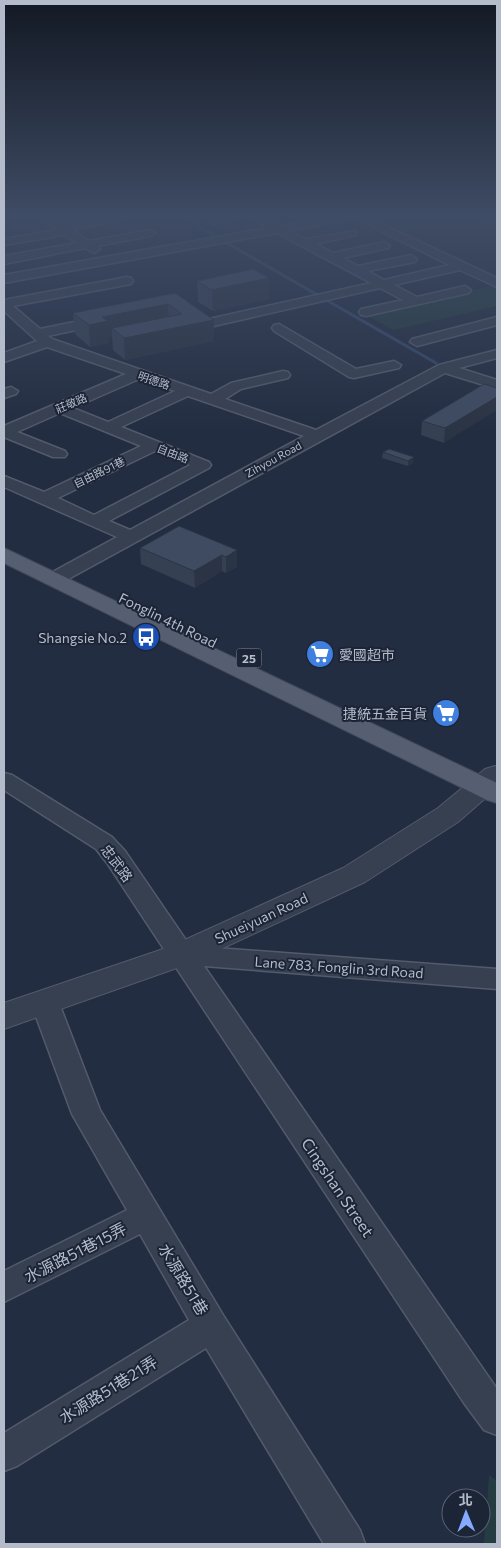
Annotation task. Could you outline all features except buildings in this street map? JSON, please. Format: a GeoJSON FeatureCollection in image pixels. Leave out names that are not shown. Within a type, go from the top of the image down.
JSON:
{"type":"FeatureCollection","features":[{"type":"Feature","properties":{"kind":"main road","name":"Fonglin 4th Road"},"geometry":{"type":"LineString","coordinates":[[4,542],[61,575],[493,783]]}},
{"type":"Feature","properties":{"kind":"main road","name":"Fonglin 4th Road"},"geometry":{"type":"LineString","coordinates":[[4,555],[61,575]]}},
{"type":"Feature","properties":{"kind":"street"},"geometry":{"type":"LineString","coordinates":[[4,304],[83,289]]}},
{"type":"Feature","properties":{"kind":"street"},"geometry":{"type":"LineString","coordinates":[[205,324],[354,289]]}},
{"type":"Feature","properties":{"kind":"street"},"geometry":{"type":"LineString","coordinates":[[393,289],[415,301]]}},
{"type":"Feature","properties":{"kind":"street"},"geometry":{"type":"LineString","coordinates":[[366,312],[465,290]]}},
{"type":"Feature","properties":{"kind":"street","name":"明德路"},"geometry":{"type":"LineString","coordinates":[[4,304],[41,338],[138,374],[315,435]]}},
{"type":"Feature","properties":{"kind":"street"},"geometry":{"type":"LineString","coordinates":[[4,358],[41,338],[120,317]]}},
{"type":"Feature","properties":{"kind":"street"},"geometry":{"type":"LineString","coordinates":[[447,319],[491,344]]}},
{"type":"Feature","properties":{"kind":"street"},"geometry":{"type":"LineString","coordinates":[[417,342],[497,320]]}},
{"type":"Feature","properties":{"kind":"street"},"geometry":{"type":"LineString","coordinates":[[4,324],[21,321]]}},
{"type":"Feature","properties":{"kind":"street"},"geometry":{"type":"LineString","coordinates":[[279,328],[354,374],[394,365]]}},
{"type":"Feature","properties":{"kind":"street","name":"Zihyou Road"},"geometry":{"type":"LineString","coordinates":[[61,575],[315,435],[491,344]]}},
{"type":"Feature","properties":{"kind":"street"},"geometry":{"type":"LineString","coordinates":[[444,368],[497,385]]}},
{"type":"Feature","properties":{"kind":"street","name":"莊敬路"},"geometry":{"type":"LineString","coordinates":[[4,432],[138,374]]}},
{"type":"Feature","properties":{"kind":"street"},"geometry":{"type":"LineString","coordinates":[[212,400],[236,386],[283,375]]}},
{"type":"Feature","properties":{"kind":"street"},"geometry":{"type":"LineString","coordinates":[[109,427],[187,391]]}},
{"type":"Feature","properties":{"kind":"street","name":"自由路"},"geometry":{"type":"LineString","coordinates":[[60,408],[203,465],[97,520]]}},
{"type":"Feature","properties":{"kind":"street"},"geometry":{"type":"LineString","coordinates":[[4,432],[58,454]]}},
{"type":"Feature","properties":{"kind":"street","name":"自由路91巷"},"geometry":{"type":"LineString","coordinates":[[45,498],[153,446]]}},
{"type":"Feature","properties":{"kind":"street"},"geometry":{"type":"LineString","coordinates":[[4,481],[97,520],[131,537]]}},
{"type":"Feature","properties":{"kind":"street","name":"忠武路"},"geometry":{"type":"LineString","coordinates":[[4,780],[104,843],[116,857],[180,955]]}},
{"type":"Feature","properties":{"kind":"street","name":"Shueiyuan Road"},"geometry":{"type":"LineString","coordinates":[[4,1016],[180,955],[354,875],[448,815],[493,783]]}},
{"type":"Feature","properties":{"kind":"street","name":"Lane 783, Fonglin 3rd Road"},"geometry":{"type":"LineString","coordinates":[[180,955],[497,979]]}},
{"type":"Feature","properties":{"kind":"street","name":"Cingshan Street"},"geometry":{"type":"LineString","coordinates":[[180,955],[476,1391],[497,1417]]}},
{"type":"Feature","properties":{"kind":"street","name":"水源路51巷"},"geometry":{"type":"LineString","coordinates":[[44,1003],[87,1114],[211,1326],[346,1544]]}},
{"type":"Feature","properties":{"kind":"street","name":"水源路51巷15弄"},"geometry":{"type":"LineString","coordinates":[[4,1287],[146,1216]]}},
{"type":"Feature","properties":{"kind":"street","name":"水源路51巷21弄"},"geometry":{"type":"LineString","coordinates":[[4,1453],[211,1326]]}},
{"type":"Feature","properties":{"kind":"green space"},"geometry":{"type":"Polygon","coordinates":[[[476,289],[497,289],[497,306],[393,330],[365,314],[476,289]]]}},
{"type":"Feature","properties":{"kind":"green space"},"geometry":{"type":"Polygon","coordinates":[[[489,1475],[497,1481],[497,1544],[484,1544],[484,1538],[491,1538],[491,1488],[488,1488],[489,1475]]]}},
{"type":"Feature","properties":{"kind":"waterway"},"geometry":{"type":"LineString","coordinates":[[308,289],[436,363]]}},
{"type":"Feature","properties":{"kind":"place","name":"Shangsie No.2"},"geometry":{"type":"Point","coordinates":[146,637]}},
{"type":"Feature","properties":{"kind":"place","name":"愛國超市"},"geometry":{"type":"Point","coordinates":[320,654]}},
{"type":"Feature","properties":{"kind":"place","name":"捷統五金百貨"},"geometry":{"type":"Point","coordinates":[446,713]}}]}
